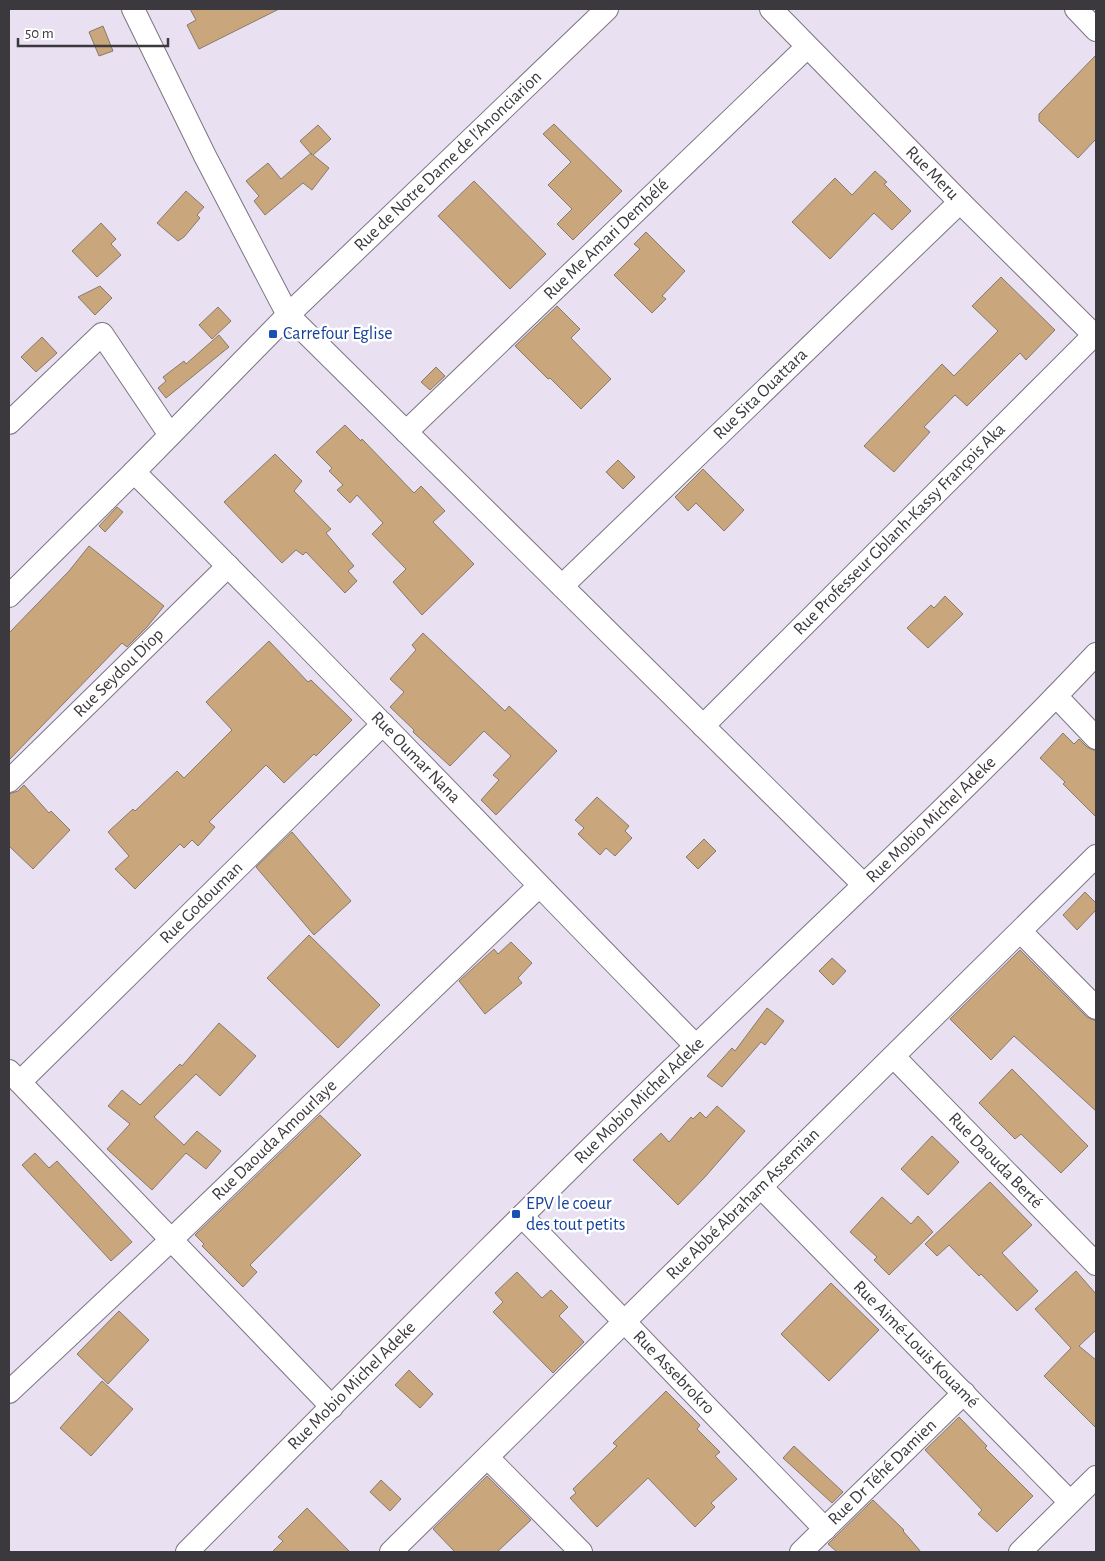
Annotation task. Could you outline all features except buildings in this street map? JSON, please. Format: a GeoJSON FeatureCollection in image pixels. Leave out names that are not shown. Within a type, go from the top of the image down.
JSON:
{"type":"FeatureCollection","features":[{"type":"Feature","properties":{"kind":"street"},"geometry":{"type":"LineString","coordinates":[[133,9],[205,156],[288,315],[864,885]]}},
{"type":"Feature","properties":{"kind":"street","name":"Rue de Notre Dame de l'Anonciarion"},"geometry":{"type":"LineString","coordinates":[[9,596],[288,315],[607,9]]}},
{"type":"Feature","properties":{"kind":"street","name":"Rue Meru"},"geometry":{"type":"LineString","coordinates":[[771,9],[960,202],[1095,334]]}},
{"type":"Feature","properties":{"kind":"street"},"geometry":{"type":"LineString","coordinates":[[1076,9],[1096,30]]}},
{"type":"Feature","properties":{"kind":"street","name":"Rue Me Amari Dembélé"},"geometry":{"type":"LineString","coordinates":[[406,432],[807,47]]}},
{"type":"Feature","properties":{"kind":"street","name":"Rue Sita Ouattara"},"geometry":{"type":"LineString","coordinates":[[562,586],[960,202]]}},
{"type":"Feature","properties":{"kind":"street"},"geometry":{"type":"LineString","coordinates":[[9,423],[102,334],[170,435]]}},
{"type":"Feature","properties":{"kind":"street","name":"Rue Professeur Gblanh-Kassy François Aka"},"geometry":{"type":"LineString","coordinates":[[703,726],[1095,334]]}},
{"type":"Feature","properties":{"kind":"street","name":"Rue Oumar Nana"},"geometry":{"type":"LineString","coordinates":[[134,472],[383,724],[696,1046]]}},
{"type":"Feature","properties":{"kind":"street","name":"Rue Seydou Diop"},"geometry":{"type":"LineString","coordinates":[[9,781],[228,566]]}},
{"type":"Feature","properties":{"kind":"street","name":"Rue Mobio Michel Adeke"},"geometry":{"type":"LineString","coordinates":[[187,1552],[522,1216],[864,885],[1056,696],[1096,654]]}},
{"type":"Feature","properties":{"kind":"street"},"geometry":{"type":"LineString","coordinates":[[1056,696],[1096,738]]}},
{"type":"Feature","properties":{"kind":"street","name":"Rue Godouman"},"geometry":{"type":"LineString","coordinates":[[14,1077],[383,724]]}},
{"type":"Feature","properties":{"kind":"street","name":"Rue Abbé Abraham Assemian"},"geometry":{"type":"LineString","coordinates":[[391,1552],[1096,856]]}},
{"type":"Feature","properties":{"kind":"street","name":"Rue Daouda Amourlaye"},"geometry":{"type":"LineString","coordinates":[[9,1392],[172,1240],[539,886]]}},
{"type":"Feature","properties":{"kind":"street"},"geometry":{"type":"LineString","coordinates":[[1021,932],[1096,1008]]}},
{"type":"Feature","properties":{"kind":"street","name":"Rue Daouda Berté"},"geometry":{"type":"LineString","coordinates":[[894,1057],[1096,1264]]}},
{"type":"Feature","properties":{"kind":"street"},"geometry":{"type":"LineString","coordinates":[[14,1077],[332,1407]]}},
{"type":"Feature","properties":{"kind":"street","name":"Rue Aimé-Louis Kouamé"},"geometry":{"type":"LineString","coordinates":[[762,1187],[1070,1502]]}},
{"type":"Feature","properties":{"kind":"street","name":"Rue Assebrokro"},"geometry":{"type":"LineString","coordinates":[[522,1216],[825,1529]]}},
{"type":"Feature","properties":{"kind":"street","name":"Rue Dr Téhé Damien"},"geometry":{"type":"LineString","coordinates":[[801,1552],[964,1394]]}},
{"type":"Feature","properties":{"kind":"street"},"geometry":{"type":"LineString","coordinates":[[488,1458],[581,1552]]}},
{"type":"Feature","properties":{"kind":"street"},"geometry":{"type":"LineString","coordinates":[[1020,1552],[1096,1477]]}},
{"type":"Feature","properties":{"kind":"place","name":"Carrefour Eglise"},"geometry":{"type":"Point","coordinates":[273,334]}},
{"type":"Feature","properties":{"kind":"place","name":"EPV le coeur des tout petits"},"geometry":{"type":"Point","coordinates":[516,1214]}}]}
